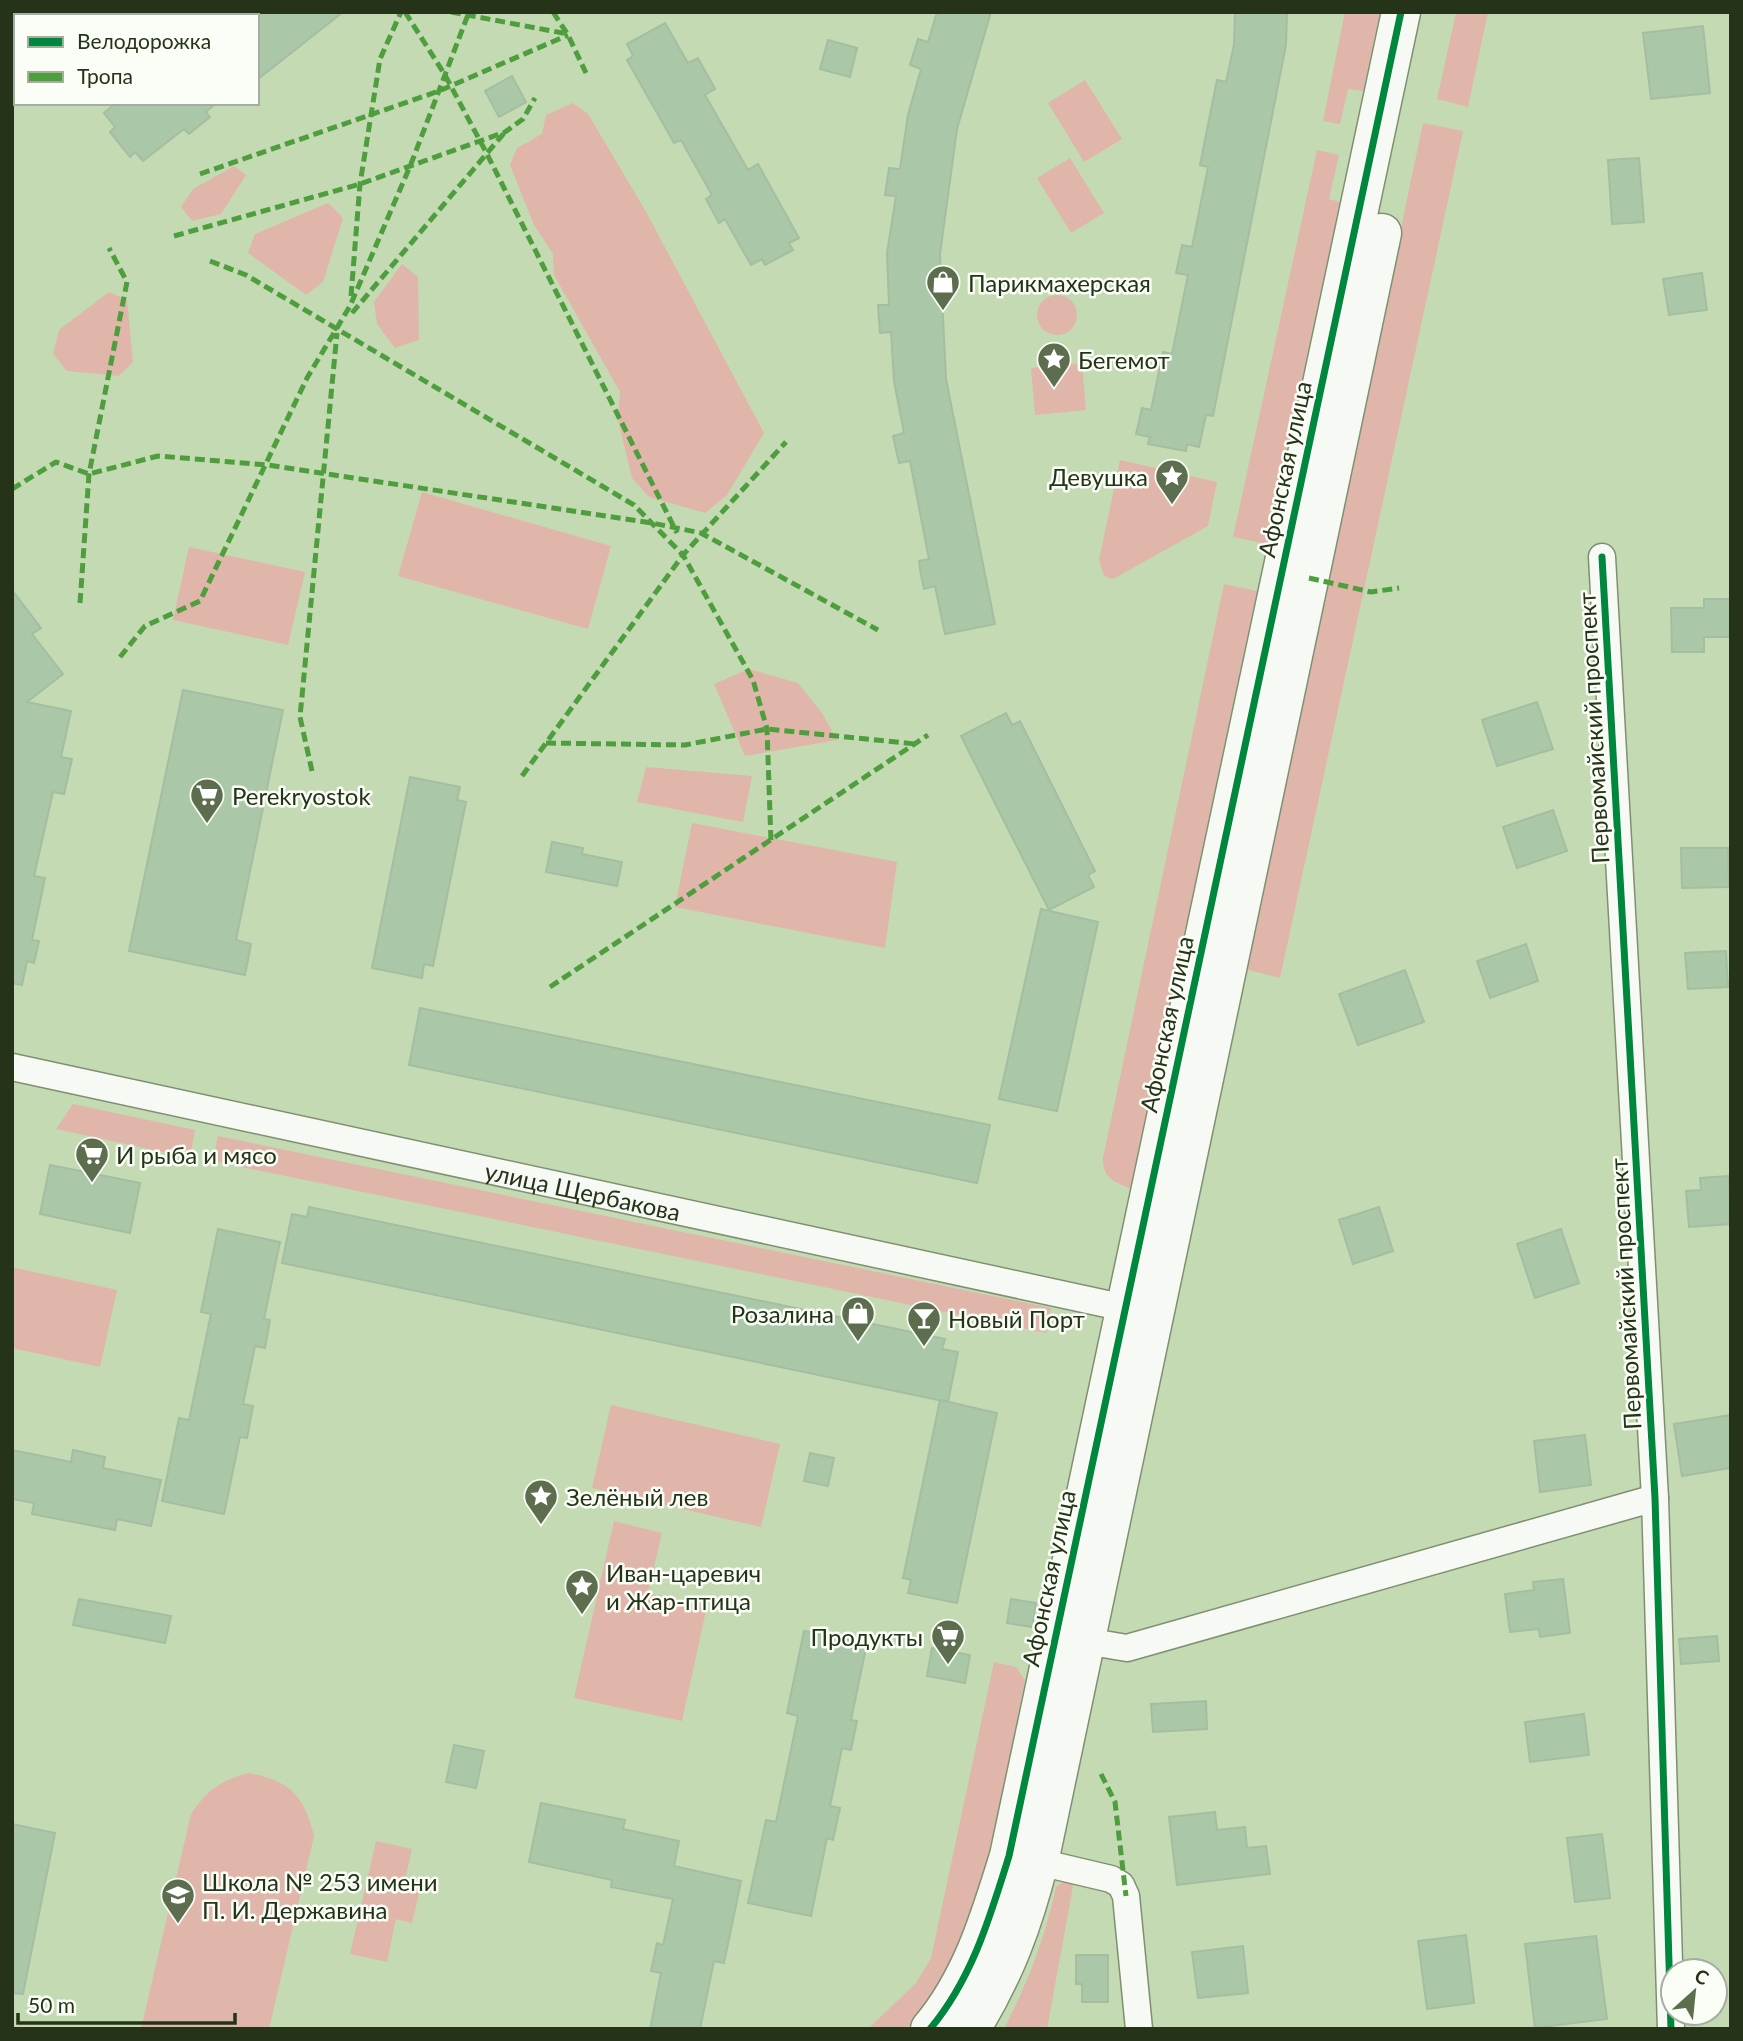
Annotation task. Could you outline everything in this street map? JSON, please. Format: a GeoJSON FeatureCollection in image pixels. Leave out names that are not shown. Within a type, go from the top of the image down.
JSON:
{"type":"FeatureCollection","features":[{"type":"Feature","properties":{"kind":"street","name":"Афонская улица"},"geometry":{"type":"LineString","coordinates":[[971,2029],[1010,1959],[1024,1920],[1039,1862],[1085,1641],[1140,1311],[1401,12]]}},
{"type":"Feature","properties":{"kind":"street","name":"Афонская улица"},"geometry":{"type":"LineString","coordinates":[[930,2029],[964,1979],[979,1950],[1009,1856],[1140,1311],[1428,12]]}},
{"type":"Feature","properties":{"kind":"street","name":"Первомайский проспект"},"geometry":{"type":"LineString","coordinates":[[1602,557],[1655,1498],[1671,2029]]}},
{"type":"Feature","properties":{"kind":"street","name":"улица Щербакова"},"geometry":{"type":"LineString","coordinates":[[12,1067],[1140,1311]]}},
{"type":"Feature","properties":{"kind":"street"},"geometry":{"type":"LineString","coordinates":[[1085,1641],[1127,1647],[1655,1498]]}},
{"type":"Feature","properties":{"kind":"street"},"geometry":{"type":"LineString","coordinates":[[1039,1862],[1111,1879],[1121,1885],[1126,1896],[1139,2029]]}},
{"type":"Feature","properties":{"kind":"shaded area"},"geometry":{"type":"Polygon","coordinates":[[[1345,12],[1380,12],[1363,91],[1348,89],[1340,124],[1323,121],[1345,12]]]}},
{"type":"Feature","properties":{"kind":"shaded area"},"geometry":{"type":"Polygon","coordinates":[[[1453,12],[1488,12],[1468,107],[1437,99],[1456,13],[1453,12]]]}},
{"type":"Feature","properties":{"kind":"shaded area"},"geometry":{"type":"Polygon","coordinates":[[[1085,80],[1122,139],[1084,162],[1048,103],[1085,80]]]}},
{"type":"Feature","properties":{"kind":"shaded area"},"geometry":{"type":"Polygon","coordinates":[[[573,103],[588,114],[645,210],[764,433],[727,495],[705,513],[649,497],[632,478],[618,420],[620,392],[554,275],[553,254],[534,225],[510,165],[517,148],[542,134],[546,115],[573,103]]]}},
{"type":"Feature","properties":{"kind":"shaded area"},"geometry":{"type":"Polygon","coordinates":[[[1423,123],[1463,131],[1280,978],[1245,969],[1423,123]]]}},
{"type":"Feature","properties":{"kind":"shaded area"},"geometry":{"type":"Polygon","coordinates":[[[1317,150],[1339,155],[1329,199],[1340,202],[1266,544],[1233,537],[1317,150]]]}},
{"type":"Feature","properties":{"kind":"shaded area"},"geometry":{"type":"Polygon","coordinates":[[[1070,158],[1104,213],[1071,233],[1037,178],[1070,158]]]}},
{"type":"Feature","properties":{"kind":"shaded area"},"geometry":{"type":"Polygon","coordinates":[[[234,166],[246,175],[221,214],[192,221],[181,207],[193,189],[234,166]]]}},
{"type":"Feature","properties":{"kind":"shaded area"},"geometry":{"type":"Polygon","coordinates":[[[328,203],[343,218],[323,282],[306,295],[248,253],[255,234],[328,203]]]}},
{"type":"Feature","properties":{"kind":"shaded area"},"geometry":{"type":"Polygon","coordinates":[[[402,264],[418,277],[419,340],[395,348],[377,324],[374,302],[402,264]]]}},
{"type":"Feature","properties":{"kind":"shaded area"},"geometry":{"type":"Polygon","coordinates":[[[109,292],[127,300],[133,362],[119,376],[67,371],[53,354],[59,330],[109,292]]]}},
{"type":"Feature","properties":{"kind":"shaded area"},"geometry":{"type":"Polygon","coordinates":[[[1057,295],[1065,296],[1071,301],[1076,307],[1076,323],[1071,329],[1065,334],[1057,335],[1049,334],[1043,329],[1038,323],[1037,315],[1038,307],[1043,301],[1049,296],[1057,295]]]}},
{"type":"Feature","properties":{"kind":"shaded area"},"geometry":{"type":"Polygon","coordinates":[[[1082,363],[1086,410],[1035,415],[1031,368],[1082,363]]]}},
{"type":"Feature","properties":{"kind":"shaded area"},"geometry":{"type":"Polygon","coordinates":[[[1120,460],[1217,482],[1208,526],[1113,579],[1104,576],[1099,560],[1120,460]]]}},
{"type":"Feature","properties":{"kind":"shaded area"},"geometry":{"type":"Polygon","coordinates":[[[422,492],[611,546],[588,629],[398,576],[422,492]]]}},
{"type":"Feature","properties":{"kind":"shaded area"},"geometry":{"type":"Polygon","coordinates":[[[189,547],[305,572],[288,645],[173,620],[189,547]]]}},
{"type":"Feature","properties":{"kind":"shaded area"},"geometry":{"type":"Polygon","coordinates":[[[1224,584],[1257,591],[1130,1188],[1107,1175],[1103,1158],[1224,584]]]}},
{"type":"Feature","properties":{"kind":"shaded area"},"geometry":{"type":"Polygon","coordinates":[[[749,669],[798,683],[822,713],[837,740],[745,756],[714,684],[749,669]]]}},
{"type":"Feature","properties":{"kind":"shaded area"},"geometry":{"type":"Polygon","coordinates":[[[646,767],[752,776],[743,822],[637,802],[646,767]]]}},
{"type":"Feature","properties":{"kind":"shaded area"},"geometry":{"type":"Polygon","coordinates":[[[692,823],[897,862],[885,948],[675,907],[692,823]]]}},
{"type":"Feature","properties":{"kind":"shaded area"},"geometry":{"type":"Polygon","coordinates":[[[73,1104],[195,1130],[190,1158],[56,1129],[73,1104]]]}},
{"type":"Feature","properties":{"kind":"shaded area"},"geometry":{"type":"Polygon","coordinates":[[[218,1136],[1051,1308],[1046,1333],[213,1161],[218,1136]]]}},
{"type":"Feature","properties":{"kind":"shaded area"},"geometry":{"type":"Polygon","coordinates":[[[12,1269],[117,1290],[100,1367],[12,1348],[12,1269]]]}},
{"type":"Feature","properties":{"kind":"shaded area"},"geometry":{"type":"Polygon","coordinates":[[[611,1405],[780,1444],[761,1527],[592,1488],[611,1405]]]}},
{"type":"Feature","properties":{"kind":"shaded area"},"geometry":{"type":"Polygon","coordinates":[[[614,1521],[662,1533],[648,1593],[707,1606],[682,1721],[574,1698],[614,1521]]]}},
{"type":"Feature","properties":{"kind":"shaded area"},"geometry":{"type":"Polygon","coordinates":[[[994,1662],[1016,1667],[1025,1680],[998,1818],[973,1907],[956,1950],[934,1991],[906,2029],[868,2029],[916,1983],[931,1958],[994,1662]]]}},
{"type":"Feature","properties":{"kind":"shaded area"},"geometry":{"type":"Polygon","coordinates":[[[249,1773],[275,1780],[293,1792],[305,1810],[314,1836],[269,2029],[141,2029],[191,1814],[216,1787],[249,1773]]]}},
{"type":"Feature","properties":{"kind":"shaded area"},"geometry":{"type":"Polygon","coordinates":[[[376,1841],[412,1849],[404,1885],[420,1889],[412,1923],[396,1919],[387,1962],[350,1954],[376,1841]]]}},
{"type":"Feature","properties":{"kind":"shaded area"},"geometry":{"type":"Polygon","coordinates":[[[1066,1879],[1074,1881],[1047,2029],[1004,2029],[1035,1960],[1056,1887],[1066,1879]]]}},
{"type":"Feature","properties":{"kind":"building"},"geometry":{"type":"Polygon","coordinates":[[[257,12],[343,12],[259,78],[257,12]]]}},
{"type":"Feature","properties":{"kind":"building"},"geometry":{"type":"Polygon","coordinates":[[[937,12],[991,12],[957,129],[940,254],[946,379],[995,624],[945,634],[935,586],[924,589],[921,575],[919,561],[929,559],[910,461],[899,463],[893,436],[904,433],[894,381],[891,332],[880,333],[878,305],[889,305],[887,253],[896,196],[885,195],[889,168],[900,169],[908,115],[921,69],[910,65],[918,39],[928,42],[937,12]]]}},
{"type":"Feature","properties":{"kind":"building"},"geometry":{"type":"Polygon","coordinates":[[[1235,12],[1287,12],[1286,45],[1213,416],[1206,415],[1199,447],[1187,444],[1186,451],[1148,444],[1150,437],[1136,434],[1142,408],[1151,410],[1163,352],[1172,354],[1188,275],[1176,273],[1182,245],[1192,247],[1208,167],[1200,165],[1217,80],[1226,82],[1234,45],[1235,12]]]}},
{"type":"Feature","properties":{"kind":"building"},"geometry":{"type":"Polygon","coordinates":[[[665,23],[688,63],[698,58],[715,89],[705,95],[748,170],[758,164],[799,238],[789,243],[793,250],[765,265],[762,259],[751,265],[725,219],[719,223],[706,199],[712,195],[681,140],[674,143],[627,60],[633,56],[627,44],[665,23]]]}},
{"type":"Feature","properties":{"kind":"building"},"geometry":{"type":"Polygon","coordinates":[[[1703,26],[1710,93],[1651,99],[1643,33],[1703,26]]]}},
{"type":"Feature","properties":{"kind":"building"},"geometry":{"type":"Polygon","coordinates":[[[828,40],[857,48],[850,77],[820,69],[828,40]]]}},
{"type":"Feature","properties":{"kind":"building"},"geometry":{"type":"Polygon","coordinates":[[[512,76],[526,102],[499,117],[485,91],[512,76]]]}},
{"type":"Feature","properties":{"kind":"building"},"geometry":{"type":"Polygon","coordinates":[[[114,105],[214,105],[206,112],[210,117],[189,134],[184,129],[143,161],[135,152],[130,157],[110,132],[115,127],[104,113],[114,105]]]}},
{"type":"Feature","properties":{"kind":"building"},"geometry":{"type":"Polygon","coordinates":[[[1639,158],[1644,222],[1612,224],[1608,160],[1639,158]]]}},
{"type":"Feature","properties":{"kind":"building"},"geometry":{"type":"Polygon","coordinates":[[[1702,273],[1707,310],[1669,315],[1663,279],[1702,273]]]}},
{"type":"Feature","properties":{"kind":"building"},"geometry":{"type":"Polygon","coordinates":[[[12,590],[41,628],[32,634],[63,674],[27,702],[71,711],[61,757],[72,759],[64,794],[53,792],[34,876],[45,878],[32,940],[39,941],[34,963],[27,961],[22,985],[12,983],[12,590]]]}},
{"type":"Feature","properties":{"kind":"building"},"geometry":{"type":"Polygon","coordinates":[[[1704,599],[1731,599],[1731,637],[1704,637],[1704,652],[1672,652],[1671,608],[1704,608],[1704,599]]]}},
{"type":"Feature","properties":{"kind":"building","name":"Perekryostok"},"geometry":{"type":"Polygon","coordinates":[[[183,690],[283,710],[236,940],[251,944],[245,975],[129,951],[183,690]]]}},
{"type":"Feature","properties":{"kind":"building"},"geometry":{"type":"Polygon","coordinates":[[[1537,702],[1553,749],[1497,766],[1482,720],[1537,702]]]}},
{"type":"Feature","properties":{"kind":"building"},"geometry":{"type":"Polygon","coordinates":[[[1006,713],[1012,725],[1020,721],[1095,871],[1088,875],[1094,887],[1049,910],[961,736],[1006,713]]]}},
{"type":"Feature","properties":{"kind":"building"},"geometry":{"type":"Polygon","coordinates":[[[410,777],[460,787],[457,800],[466,802],[433,966],[424,964],[422,978],[372,968],[410,777]]]}},
{"type":"Feature","properties":{"kind":"building"},"geometry":{"type":"Polygon","coordinates":[[[1553,810],[1567,851],[1517,868],[1503,827],[1553,810]]]}},
{"type":"Feature","properties":{"kind":"building"},"geometry":{"type":"Polygon","coordinates":[[[552,842],[583,848],[582,854],[622,862],[617,886],[546,872],[552,842]]]}},
{"type":"Feature","properties":{"kind":"building"},"geometry":{"type":"Polygon","coordinates":[[[1681,848],[1728,848],[1729,887],[1682,888],[1681,848]]]}},
{"type":"Feature","properties":{"kind":"building"},"geometry":{"type":"Polygon","coordinates":[[[1041,909],[1098,922],[1057,1111],[999,1099],[1041,909]]]}},
{"type":"Feature","properties":{"kind":"building"},"geometry":{"type":"Polygon","coordinates":[[[1526,944],[1538,981],[1490,998],[1477,961],[1526,944]]]}},
{"type":"Feature","properties":{"kind":"building"},"geometry":{"type":"Polygon","coordinates":[[[1726,951],[1728,987],[1688,989],[1685,953],[1726,951]]]}},
{"type":"Feature","properties":{"kind":"building"},"geometry":{"type":"Polygon","coordinates":[[[1405,970],[1424,1022],[1358,1045],[1339,994],[1405,970]]]}},
{"type":"Feature","properties":{"kind":"building"},"geometry":{"type":"Polygon","coordinates":[[[420,1008],[990,1125],[977,1183],[409,1065],[420,1008]]]}},
{"type":"Feature","properties":{"kind":"building"},"geometry":{"type":"Polygon","coordinates":[[[50,1165],[140,1183],[130,1233],[40,1214],[50,1165]]]}},
{"type":"Feature","properties":{"kind":"building"},"geometry":{"type":"Polygon","coordinates":[[[1729,1176],[1731,1224],[1689,1227],[1686,1191],[1701,1190],[1700,1178],[1729,1176]]]}},
{"type":"Feature","properties":{"kind":"building"},"geometry":{"type":"Polygon","coordinates":[[[309,1207],[945,1339],[942,1349],[958,1352],[948,1402],[282,1263],[292,1214],[307,1217],[309,1207]]]}},
{"type":"Feature","properties":{"kind":"building"},"geometry":{"type":"Polygon","coordinates":[[[1379,1207],[1393,1251],[1353,1264],[1339,1220],[1379,1207]]]}},
{"type":"Feature","properties":{"kind":"building"},"geometry":{"type":"Polygon","coordinates":[[[218,1229],[280,1242],[264,1319],[270,1320],[265,1348],[255,1346],[243,1404],[253,1406],[247,1438],[240,1437],[224,1514],[162,1501],[179,1418],[189,1420],[211,1314],[201,1312],[218,1229]]]}},
{"type":"Feature","properties":{"kind":"building"},"geometry":{"type":"Polygon","coordinates":[[[1561,1229],[1579,1283],[1535,1298],[1517,1244],[1561,1229]]]}},
{"type":"Feature","properties":{"kind":"building"},"geometry":{"type":"Polygon","coordinates":[[[940,1400],[997,1413],[957,1603],[908,1593],[911,1580],[903,1578],[940,1400]]]}},
{"type":"Feature","properties":{"kind":"building"},"geometry":{"type":"Polygon","coordinates":[[[1731,1415],[1731,1468],[1682,1476],[1674,1424],[1731,1415]]]}},
{"type":"Feature","properties":{"kind":"building"},"geometry":{"type":"Polygon","coordinates":[[[1585,1435],[1591,1485],[1540,1492],[1534,1441],[1585,1435]]]}},
{"type":"Feature","properties":{"kind":"building"},"geometry":{"type":"Polygon","coordinates":[[[12,1450],[71,1462],[73,1450],[105,1457],[103,1468],[161,1480],[151,1526],[117,1519],[115,1530],[32,1514],[34,1503],[12,1499],[12,1450]]]}},
{"type":"Feature","properties":{"kind":"building"},"geometry":{"type":"Polygon","coordinates":[[[810,1453],[834,1458],[828,1486],[804,1481],[810,1453]]]}},
{"type":"Feature","properties":{"kind":"building"},"geometry":{"type":"Polygon","coordinates":[[[1563,1579],[1570,1633],[1540,1637],[1539,1629],[1510,1632],[1505,1594],[1534,1590],[1533,1582],[1563,1579]]]}},
{"type":"Feature","properties":{"kind":"building"},"geometry":{"type":"Polygon","coordinates":[[[79,1599],[171,1616],[165,1643],[73,1625],[79,1599]]]}},
{"type":"Feature","properties":{"kind":"building"},"geometry":{"type":"Polygon","coordinates":[[[1011,1599],[1036,1603],[1032,1627],[1007,1623],[1011,1599]]]}},
{"type":"Feature","properties":{"kind":"building"},"geometry":{"type":"Polygon","coordinates":[[[804,1631],[867,1643],[851,1720],[857,1721],[851,1750],[842,1748],[830,1806],[840,1808],[833,1840],[827,1838],[811,1916],[748,1903],[766,1820],[776,1822],[798,1716],[787,1713],[804,1631]]]}},
{"type":"Feature","properties":{"kind":"building"},"geometry":{"type":"Polygon","coordinates":[[[1717,1636],[1719,1661],[1681,1664],[1679,1639],[1717,1636]]]}},
{"type":"Feature","properties":{"kind":"building"},"geometry":{"type":"Polygon","coordinates":[[[932,1648],[970,1655],[965,1683],[927,1676],[932,1648]]]}},
{"type":"Feature","properties":{"kind":"building"},"geometry":{"type":"Polygon","coordinates":[[[1206,1701],[1207,1729],[1153,1732],[1151,1704],[1206,1701]]]}},
{"type":"Feature","properties":{"kind":"building"},"geometry":{"type":"Polygon","coordinates":[[[1584,1714],[1589,1755],[1530,1762],[1525,1722],[1584,1714]]]}},
{"type":"Feature","properties":{"kind":"building"},"geometry":{"type":"Polygon","coordinates":[[[454,1745],[484,1751],[476,1788],[446,1782],[454,1745]]]}},
{"type":"Feature","properties":{"kind":"building"},"geometry":{"type":"Polygon","coordinates":[[[541,1803],[625,1820],[623,1829],[679,1841],[674,1866],[741,1881],[724,1963],[714,1961],[700,2029],[650,2029],[661,1973],[651,1971],[657,1943],[663,1945],[673,1899],[611,1887],[612,1880],[529,1862],[541,1803]]]}},
{"type":"Feature","properties":{"kind":"building"},"geometry":{"type":"Polygon","coordinates":[[[1215,1812],[1217,1830],[1245,1827],[1247,1848],[1266,1846],[1270,1874],[1177,1885],[1169,1817],[1215,1812]]]}},
{"type":"Feature","properties":{"kind":"building"},"geometry":{"type":"Polygon","coordinates":[[[12,1824],[55,1833],[23,1994],[12,1993],[12,1824]]]}},
{"type":"Feature","properties":{"kind":"building"},"geometry":{"type":"Polygon","coordinates":[[[1602,1834],[1610,1898],[1575,1902],[1567,1838],[1602,1834]]]}},
{"type":"Feature","properties":{"kind":"building"},"geometry":{"type":"Polygon","coordinates":[[[1466,1935],[1474,2003],[1427,2009],[1418,1941],[1466,1935]]]}},
{"type":"Feature","properties":{"kind":"building"},"geometry":{"type":"Polygon","coordinates":[[[1596,1936],[1607,2019],[1535,2028],[1525,1944],[1596,1936]]]}},
{"type":"Feature","properties":{"kind":"building"},"geometry":{"type":"Polygon","coordinates":[[[1243,1946],[1248,1993],[1198,1998],[1192,1952],[1243,1946]]]}},
{"type":"Feature","properties":{"kind":"building"},"geometry":{"type":"Polygon","coordinates":[[[1076,1955],[1108,1955],[1108,2002],[1082,2002],[1082,1984],[1076,1984],[1076,1955]]]}},
{"type":"Feature","properties":{"kind":"marked path"},"geometry":{"type":"LineString","coordinates":[[351,296],[360,184],[380,59],[401,12]]}},
{"type":"Feature","properties":{"kind":"marked path"},"geometry":{"type":"LineString","coordinates":[[405,12],[445,75],[487,154],[677,533]]}},
{"type":"Feature","properties":{"kind":"marked path"},"geometry":{"type":"LineString","coordinates":[[451,12],[568,34]]}},
{"type":"Feature","properties":{"kind":"marked path"},"geometry":{"type":"LineString","coordinates":[[120,657],[145,626],[200,601],[307,378],[350,306],[411,164],[469,12]]}},
{"type":"Feature","properties":{"kind":"marked path"},"geometry":{"type":"LineString","coordinates":[[553,12],[568,35],[586,73]]}},
{"type":"Feature","properties":{"kind":"marked path"},"geometry":{"type":"LineString","coordinates":[[200,174],[439,91],[568,35]]}},
{"type":"Feature","properties":{"kind":"marked path"},"geometry":{"type":"LineString","coordinates":[[174,236],[360,184],[505,132],[523,119],[535,98]]}},
{"type":"Feature","properties":{"kind":"marked path"},"geometry":{"type":"LineString","coordinates":[[352,313],[505,132]]}},
{"type":"Feature","properties":{"kind":"marked path"},"geometry":{"type":"LineString","coordinates":[[80,603],[89,474],[127,282],[109,248]]}},
{"type":"Feature","properties":{"kind":"marked path"},"geometry":{"type":"LineString","coordinates":[[210,261],[246,275],[634,505],[683,555],[753,680],[767,729],[771,842]]}},
{"type":"Feature","properties":{"kind":"marked path"},"geometry":{"type":"LineString","coordinates":[[312,771],[300,717],[337,333]]}},
{"type":"Feature","properties":{"kind":"marked path"},"geometry":{"type":"LineString","coordinates":[[522,776],[683,555],[786,442]]}},
{"type":"Feature","properties":{"kind":"marked path"},"geometry":{"type":"LineString","coordinates":[[12,489],[56,462],[89,474],[158,456],[268,465],[652,523],[701,533],[878,630]]}},
{"type":"Feature","properties":{"kind":"marked path"},"geometry":{"type":"LineString","coordinates":[[1309,578],[1371,592],[1399,588]]}},
{"type":"Feature","properties":{"kind":"marked path"},"geometry":{"type":"LineString","coordinates":[[546,743],[685,745],[767,729],[915,744]]}},
{"type":"Feature","properties":{"kind":"marked path"},"geometry":{"type":"LineString","coordinates":[[550,987],[928,735]]}},
{"type":"Feature","properties":{"kind":"marked path"},"geometry":{"type":"LineString","coordinates":[[1101,1774],[1115,1802],[1126,1896]]}},
{"type":"Feature","properties":{"kind":"cycle path"},"geometry":{"type":"LineString","coordinates":[[930,2029],[945,2010],[978,1947],[1009,1856],[1401,12]]}},
{"type":"Feature","properties":{"kind":"cycle path"},"geometry":{"type":"LineString","coordinates":[[1602,557],[1655,1498],[1671,2029]]}},
{"type":"Feature","properties":{"kind":"place","name":"Парикмахерская"},"geometry":{"type":"Point","coordinates":[943,312]}},
{"type":"Feature","properties":{"kind":"place","name":"Бегемот"},"geometry":{"type":"Point","coordinates":[1054,389]}},
{"type":"Feature","properties":{"kind":"place","name":"Девушка"},"geometry":{"type":"Point","coordinates":[1172,506]}},
{"type":"Feature","properties":{"kind":"place","name":"Perekryostok"},"geometry":{"type":"Point","coordinates":[207,825]}},
{"type":"Feature","properties":{"kind":"place","name":"И рыба и мясо"},"geometry":{"type":"Point","coordinates":[92,1184]}},
{"type":"Feature","properties":{"kind":"place","name":"Розалина"},"geometry":{"type":"Point","coordinates":[858,1343]}},
{"type":"Feature","properties":{"kind":"place","name":"Новый Порт"},"geometry":{"type":"Point","coordinates":[924,1348]}},
{"type":"Feature","properties":{"kind":"place","name":"Зелёный лев"},"geometry":{"type":"Point","coordinates":[541,1526]}},
{"type":"Feature","properties":{"kind":"place","name":"Иван-царевич и Жар-птица"},"geometry":{"type":"Point","coordinates":[582,1616]}},
{"type":"Feature","properties":{"kind":"place","name":"Продукты"},"geometry":{"type":"Point","coordinates":[948,1666]}},
{"type":"Feature","properties":{"kind":"place","name":"Школа № 253 имени П. И. Державина"},"geometry":{"type":"Point","coordinates":[178,1925]}}]}
